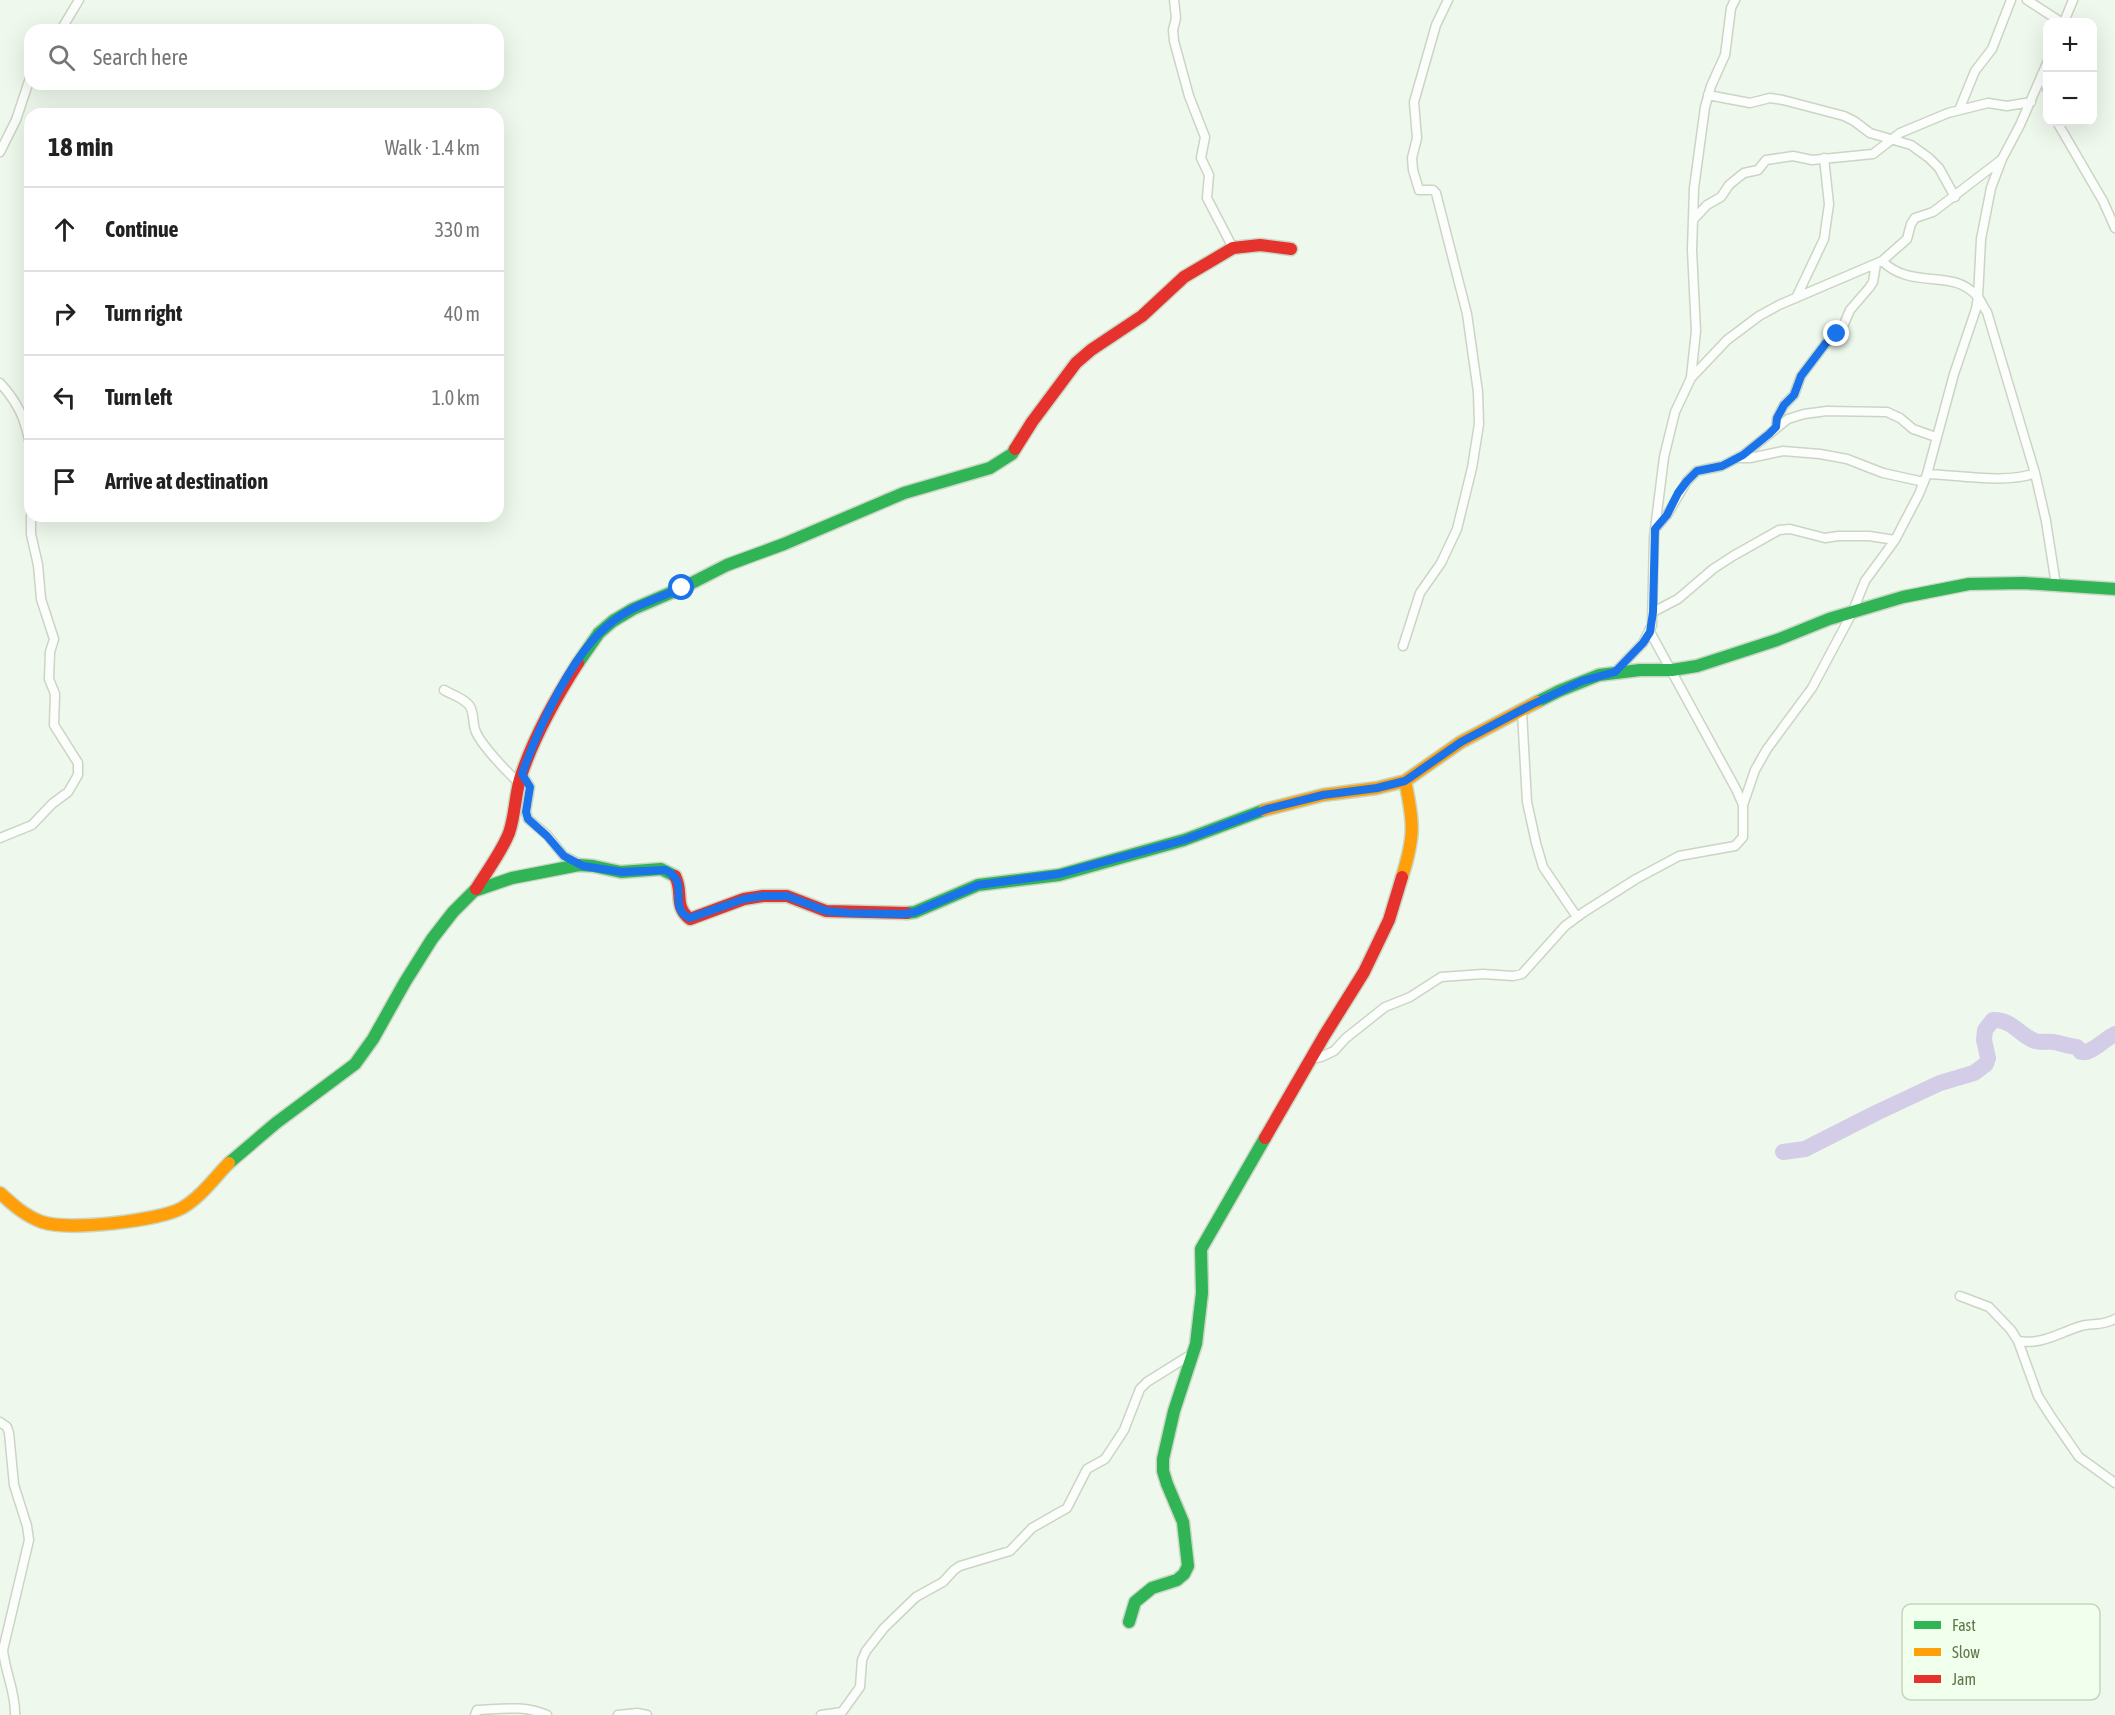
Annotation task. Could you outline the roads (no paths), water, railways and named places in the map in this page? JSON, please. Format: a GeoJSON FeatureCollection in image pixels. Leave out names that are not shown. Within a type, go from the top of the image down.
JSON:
{"type":"FeatureCollection","features":[{"type":"Feature","properties":{"kind":"street"},"geometry":{"type":"LineString","coordinates":[[65,24],[79,0]]}},
{"type":"Feature","properties":{"kind":"street"},"geometry":{"type":"LineString","coordinates":[[1174,0],[1176,18],[1173,30],[1174,41],[1205,137],[1201,158],[1209,175],[1207,198],[1233,248]]}},
{"type":"Feature","properties":{"kind":"street"},"geometry":{"type":"LineString","coordinates":[[1403,646],[1420,592],[1442,563],[1457,529],[1472,468],[1479,424],[1478,392],[1463,293],[1436,193],[1433,190],[1419,190],[1412,158],[1417,138],[1414,102],[1436,25],[1448,0]]}},
{"type":"Feature","properties":{"kind":"street"},"geometry":{"type":"LineString","coordinates":[[1691,378],[1696,331],[1693,220],[1700,143],[1708,95],[1725,55],[1731,9],[1735,0]]}},
{"type":"Feature","properties":{"kind":"street"},"geometry":{"type":"LineString","coordinates":[[1959,110],[1975,71],[1992,50],[2011,0]]}},
{"type":"Feature","properties":{"kind":"street"},"geometry":{"type":"LineString","coordinates":[[2027,0],[2056,18]]}},
{"type":"Feature","properties":{"kind":"street"},"geometry":{"type":"LineString","coordinates":[[2064,18],[2073,0]]}},
{"type":"Feature","properties":{"kind":"street"},"geometry":{"type":"LineString","coordinates":[[1311,1059],[1321,1058],[1334,1051],[1346,1038],[1385,1007],[1410,997],[1441,977],[1522,974],[1565,926],[1636,879],[1679,856],[1722,850],[1739,844],[1743,837],[1743,805],[1755,770],[1767,749],[1812,688],[1865,581],[1895,540],[1913,508],[1925,478],[1978,297],[1981,239],[1991,188],[2002,159],[2031,102],[2042,74]]}},
{"type":"Feature","properties":{"kind":"street"},"geometry":{"type":"LineString","coordinates":[[0,152],[16,120],[26,90]]}},
{"type":"Feature","properties":{"kind":"street"},"geometry":{"type":"LineString","coordinates":[[1708,95],[1750,103],[1764,98],[1783,100],[1844,116],[1870,133],[1911,145],[1929,158],[1939,168],[1954,197]]}},
{"type":"Feature","properties":{"kind":"street"},"geometry":{"type":"LineString","coordinates":[[1693,220],[1707,205],[1721,197],[1729,185],[1740,176],[1758,170],[1766,160],[1793,156],[1807,159],[1873,154],[1890,139],[1921,123],[1959,110],[1988,103],[2007,106],[2031,102]]}},
{"type":"Feature","properties":{"kind":"street"},"geometry":{"type":"LineString","coordinates":[[2059,126],[2103,201],[2115,228]]}},
{"type":"Feature","properties":{"kind":"street"},"geometry":{"type":"LineString","coordinates":[[1796,298],[1824,239],[1829,204],[1824,158]]}},
{"type":"Feature","properties":{"kind":"street"},"geometry":{"type":"LineString","coordinates":[[1615,672],[1643,643],[1650,632],[1653,612],[1655,529],[1664,457],[1669,431],[1682,394],[1691,378],[1744,326],[1779,305],[1879,263],[1907,239],[1915,218],[1933,212],[2002,159]]}},
{"type":"Feature","properties":{"kind":"street"},"geometry":{"type":"LineString","coordinates":[[0,1193],[18,1209],[35,1219],[50,1224],[84,1224],[165,1215],[190,1203],[253,1141],[355,1064],[367,1051],[398,993],[437,934],[461,903],[476,889],[499,853],[509,833],[521,779],[532,748],[570,675],[599,633],[633,609],[727,565],[784,544],[904,493],[990,468],[1012,454],[1036,415],[1082,358],[1143,316],[1184,278],[1233,248],[1260,245],[1291,249]]}},
{"type":"Feature","properties":{"kind":"street"},"geometry":{"type":"LineString","coordinates":[[1879,263],[1903,276],[1952,281],[1965,286],[1978,297],[1990,321],[2035,473],[2048,532],[2056,585]]}},
{"type":"Feature","properties":{"kind":"street"},"geometry":{"type":"LineString","coordinates":[[1776,427],[1777,418],[1784,405],[1794,395],[1801,376],[1826,343],[1840,331],[1850,310],[1869,288],[1879,263]]}},
{"type":"Feature","properties":{"kind":"street"},"geometry":{"type":"LineString","coordinates":[[0,382],[14,399],[24,420]]}},
{"type":"Feature","properties":{"kind":"street"},"geometry":{"type":"LineString","coordinates":[[1655,529],[1667,515],[1687,481],[1697,471],[1722,466],[1737,458],[1788,419],[1827,411],[1873,411],[1893,414],[1913,429],[1936,437]]}},
{"type":"Feature","properties":{"kind":"street"},"geometry":{"type":"LineString","coordinates":[[1737,458],[1750,459],[1783,451],[1820,454],[1847,459],[1883,473],[1925,478],[2010,478],[2026,477],[2035,473]]}},
{"type":"Feature","properties":{"kind":"street"},"geometry":{"type":"LineString","coordinates":[[0,838],[32,825],[52,804],[68,792],[78,775],[78,763],[54,725],[55,694],[49,679],[50,652],[54,639],[41,599],[31,522]]}},
{"type":"Feature","properties":{"kind":"street"},"geometry":{"type":"LineString","coordinates":[[1653,612],[1678,599],[1713,569],[1779,530],[1790,529],[1825,538],[1869,536],[1895,540]]}},
{"type":"Feature","properties":{"kind":"street"},"geometry":{"type":"LineString","coordinates":[[476,889],[555,868],[583,866],[622,872],[665,870],[677,878],[679,906],[682,913],[690,918],[744,899],[763,896],[787,896],[826,911],[904,914],[915,912],[978,885],[1059,874],[1178,842],[1267,809],[1323,795],[1377,788],[1405,781],[1461,742],[1582,681],[1615,672],[1672,670],[1715,661],[1903,597],[1969,584],[2056,585],[2115,589]]}},
{"type":"Feature","properties":{"kind":"street"},"geometry":{"type":"LineString","coordinates":[[1650,632],[1743,805]]}},
{"type":"Feature","properties":{"kind":"street"},"geometry":{"type":"LineString","coordinates":[[444,690],[461,698],[469,705],[476,732],[482,742],[506,771],[530,787],[526,812],[528,819],[564,856],[583,866]]}},
{"type":"Feature","properties":{"kind":"street"},"geometry":{"type":"LineString","coordinates":[[1522,712],[1527,802],[1536,843],[1544,867],[1577,917]]}},
{"type":"Feature","properties":{"kind":"street"},"geometry":{"type":"LineString","coordinates":[[1129,1622],[1132,1609],[1141,1597],[1152,1588],[1177,1580],[1188,1566],[1183,1522],[1167,1484],[1163,1471],[1163,1459],[1174,1411],[1194,1355],[1202,1293],[1201,1249],[1364,972],[1389,920],[1411,848],[1413,828],[1405,781]]}},
{"type":"Feature","properties":{"kind":"street"},"geometry":{"type":"LineString","coordinates":[[0,1203],[18,1209]]}},
{"type":"Feature","properties":{"kind":"street"},"geometry":{"type":"LineString","coordinates":[[1960,1296],[1989,1307],[2011,1330],[2018,1341],[2038,1395],[2050,1415],[2079,1457],[2115,1483]]}},
{"type":"Feature","properties":{"kind":"street"},"geometry":{"type":"LineString","coordinates":[[2018,1341],[2038,1342],[2078,1327],[2102,1325],[2115,1319]]}},
{"type":"Feature","properties":{"kind":"street"},"geometry":{"type":"LineString","coordinates":[[821,1715],[842,1712],[860,1687],[862,1660],[869,1646],[916,1597],[943,1582],[960,1566],[1010,1551],[1032,1528],[1067,1508],[1087,1469],[1105,1459],[1124,1430],[1140,1389],[1147,1382],[1194,1355]]}},
{"type":"Feature","properties":{"kind":"street"},"geometry":{"type":"LineString","coordinates":[[0,1422],[7,1427],[9,1433],[14,1485],[29,1540],[3,1650],[15,1715]]}},
{"type":"Feature","properties":{"kind":"street"},"geometry":{"type":"LineString","coordinates":[[475,1715],[477,1710],[519,1707],[533,1709],[547,1715]]}},
{"type":"Feature","properties":{"kind":"street"},"geometry":{"type":"LineString","coordinates":[[618,1715],[637,1713],[647,1715]]}},
{"type":"Feature","properties":{"kind":"waterway"},"geometry":{"type":"LineString","coordinates":[[1783,1152],[1805,1149],[1940,1083],[1974,1073],[1986,1064],[1988,1058],[1984,1040],[1985,1030],[1993,1020],[2005,1022],[2035,1041],[2077,1047],[2081,1052],[2094,1049],[2115,1034]]}}]}
